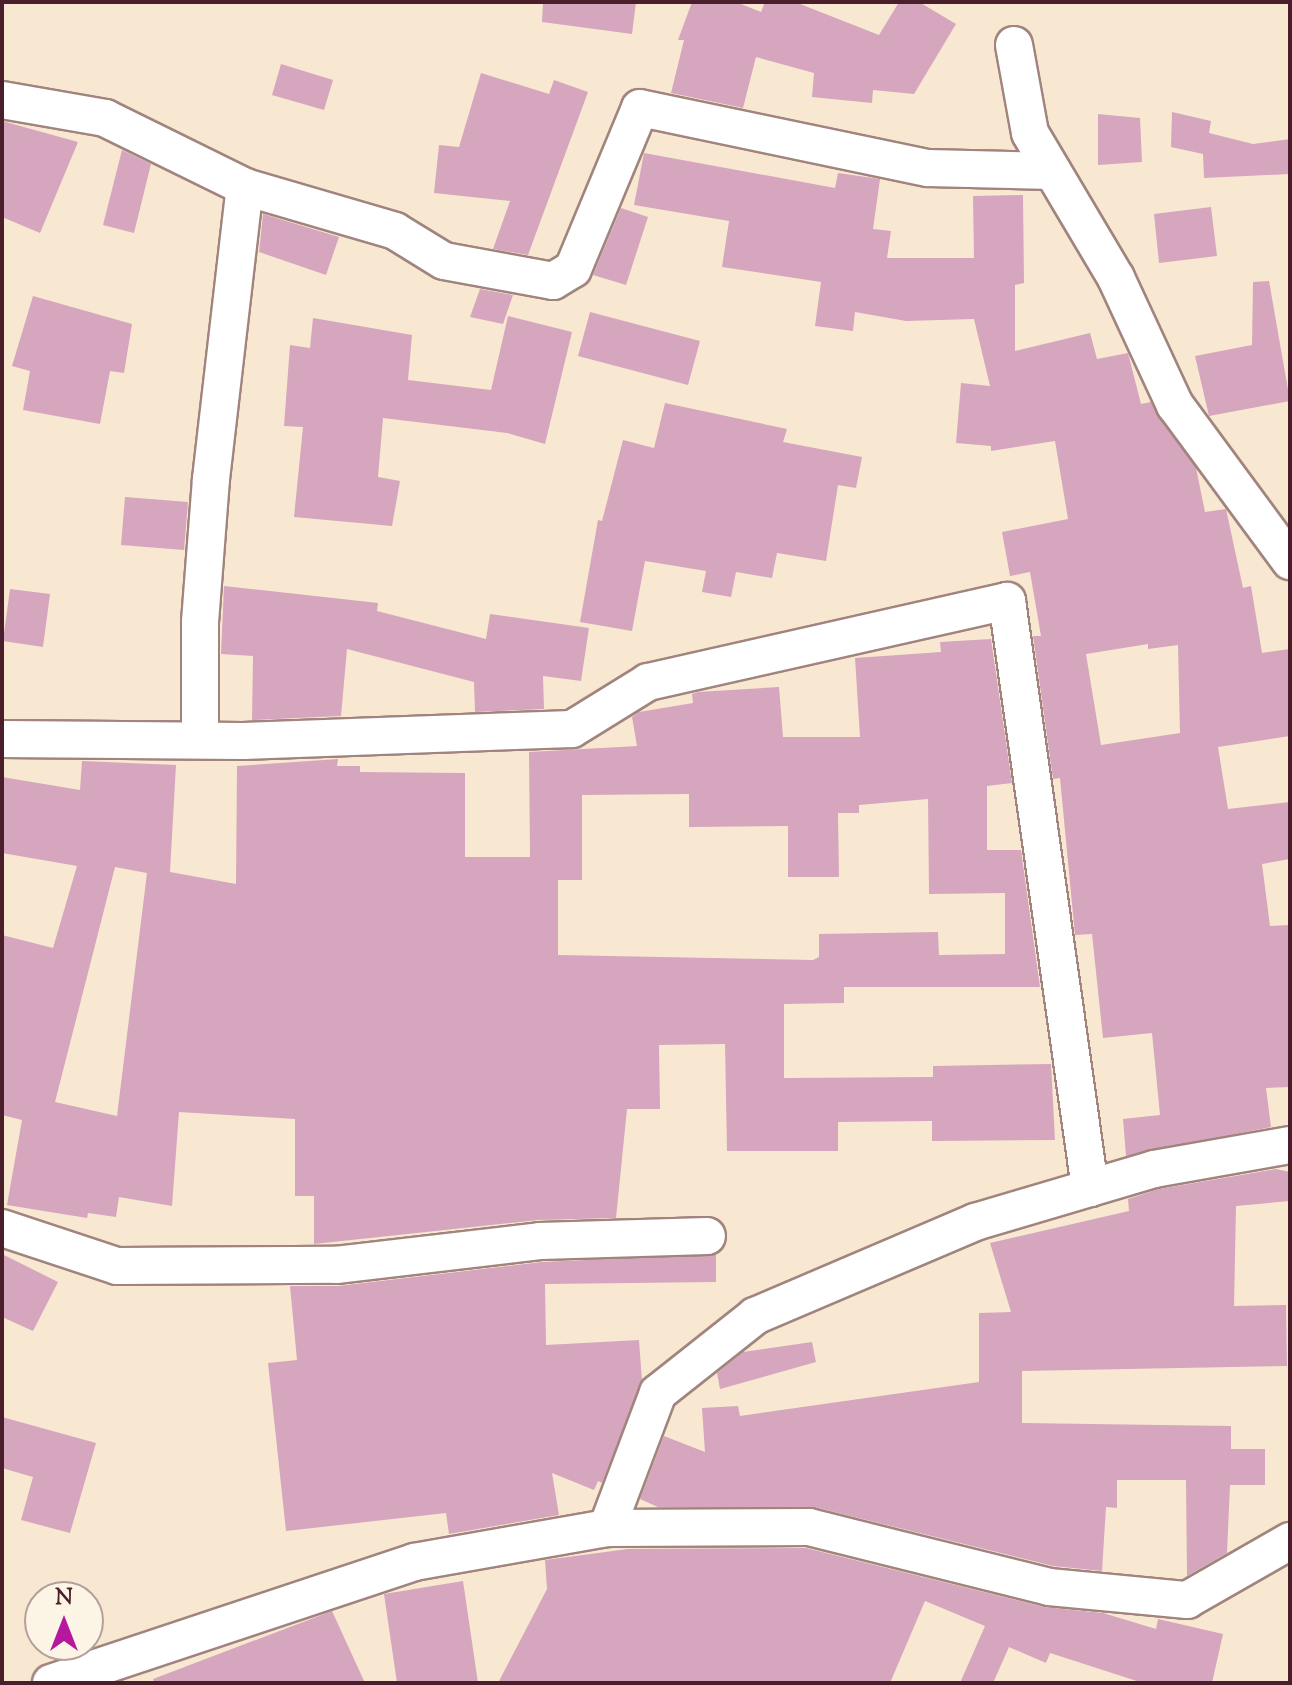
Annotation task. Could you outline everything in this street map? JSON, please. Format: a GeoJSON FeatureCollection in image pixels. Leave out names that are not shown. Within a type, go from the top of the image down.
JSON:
{"type":"FeatureCollection","features":[{"type":"Feature","properties":{"kind":"street"},"geometry":{"type":"LineString","coordinates":[[1014,45],[1030,133],[1116,278],[1175,405],[1290,561]]}},
{"type":"Feature","properties":{"kind":"street"},"geometry":{"type":"LineString","coordinates":[[2,100],[105,118],[245,187],[395,231],[444,261],[553,281],[573,269],[640,108],[928,168],[1052,171]]}},
{"type":"Feature","properties":{"kind":"street"},"geometry":{"type":"LineString","coordinates":[[200,740],[198,667],[211,479],[245,187]]}},
{"type":"Feature","properties":{"kind":"street"},"geometry":{"type":"LineString","coordinates":[[2,739],[200,740],[572,729],[648,682],[1007,601],[1090,1188]]}},
{"type":"Feature","properties":{"kind":"street"},"geometry":{"type":"LineString","coordinates":[[607,1528],[658,1393],[755,1316],[975,1222],[1154,1169],[1290,1145]]}},
{"type":"Feature","properties":{"kind":"street"},"geometry":{"type":"LineString","coordinates":[[2,1228],[117,1266],[336,1265],[540,1241],[707,1236]]}},
{"type":"Feature","properties":{"kind":"street"},"geometry":{"type":"LineString","coordinates":[[51,1683],[414,1562],[607,1528],[809,1527],[1049,1587],[1187,1600],[1290,1541]]}},
{"type":"Feature","properties":{"kind":"building"},"geometry":{"type":"Polygon","coordinates":[[[543,2],[636,2],[632,34],[542,22],[543,2]]]}},
{"type":"Feature","properties":{"kind":"building"},"geometry":{"type":"Polygon","coordinates":[[[692,2],[736,2],[761,12],[765,2],[795,2],[879,35],[899,2],[919,2],[956,24],[914,94],[873,90],[872,103],[812,97],[814,73],[756,57],[743,108],[671,93],[684,40],[678,40],[692,2]]]}},
{"type":"Feature","properties":{"kind":"building"},"geometry":{"type":"Polygon","coordinates":[[[281,64],[333,80],[324,110],[272,95],[281,64]]]}},
{"type":"Feature","properties":{"kind":"building"},"geometry":{"type":"Polygon","coordinates":[[[481,73],[549,94],[554,80],[588,92],[528,255],[493,249],[510,201],[434,193],[439,145],[459,147],[481,73]]]}},
{"type":"Feature","properties":{"kind":"building"},"geometry":{"type":"Polygon","coordinates":[[[1172,112],[1211,121],[1209,133],[1253,144],[1290,139],[1290,174],[1204,178],[1203,154],[1171,147],[1172,112]]]}},
{"type":"Feature","properties":{"kind":"building"},"geometry":{"type":"Polygon","coordinates":[[[1098,114],[1140,118],[1142,162],[1098,165],[1098,114]]]}},
{"type":"Feature","properties":{"kind":"building"},"geometry":{"type":"Polygon","coordinates":[[[2,121],[78,142],[40,233],[2,217],[2,121]]]}},
{"type":"Feature","properties":{"kind":"building"},"geometry":{"type":"Polygon","coordinates":[[[122,150],[151,164],[134,233],[103,225],[122,150]]]}},
{"type":"Feature","properties":{"kind":"building"},"geometry":{"type":"Polygon","coordinates":[[[644,153],[835,188],[838,173],[880,179],[873,229],[891,231],[887,258],[974,258],[973,196],[1023,195],[1024,283],[1015,285],[1015,351],[1090,333],[1097,359],[1128,353],[1141,404],[1151,402],[1196,468],[1205,512],[1226,509],[1243,588],[1251,586],[1262,653],[1290,649],[1290,736],[1218,747],[1228,809],[1290,802],[1290,859],[1262,864],[1270,926],[1290,925],[1290,1087],[1266,1088],[1271,1127],[1126,1156],[1123,1119],[1160,1115],[1152,1033],[1103,1038],[1092,934],[1075,935],[1060,778],[1053,779],[1033,636],[1041,636],[1030,572],[1010,576],[1002,532],[1068,519],[1055,441],[991,451],[991,446],[956,443],[961,383],[990,386],[974,319],[906,321],[855,312],[853,331],[815,326],[821,282],[722,267],[729,221],[634,205],[644,153]],[[1148,644],[1086,654],[1101,745],[1180,733],[1178,645],[1148,649],[1148,644]]]}},
{"type":"Feature","properties":{"kind":"building"},"geometry":{"type":"Polygon","coordinates":[[[1211,207],[1217,256],[1159,263],[1154,214],[1211,207]]]}},
{"type":"Feature","properties":{"kind":"building"},"geometry":{"type":"Polygon","coordinates":[[[621,208],[648,217],[626,285],[593,275],[621,208]]]}},
{"type":"Feature","properties":{"kind":"building"},"geometry":{"type":"Polygon","coordinates":[[[263,214],[339,237],[326,275],[259,252],[263,214]]]}},
{"type":"Feature","properties":{"kind":"building"},"geometry":{"type":"Polygon","coordinates":[[[1269,281],[1290,401],[1209,416],[1195,356],[1252,345],[1253,282],[1269,281]]]}},
{"type":"Feature","properties":{"kind":"building"},"geometry":{"type":"Polygon","coordinates":[[[480,289],[513,295],[503,324],[470,317],[480,289]]]}},
{"type":"Feature","properties":{"kind":"building"},"geometry":{"type":"Polygon","coordinates":[[[33,296],[132,324],[124,373],[110,371],[100,424],[23,410],[30,371],[12,366],[33,296]]]}},
{"type":"Feature","properties":{"kind":"building"},"geometry":{"type":"Polygon","coordinates":[[[590,312],[700,341],[688,385],[578,356],[590,312]]]}},
{"type":"Feature","properties":{"kind":"building"},"geometry":{"type":"Polygon","coordinates":[[[508,316],[572,332],[545,444],[507,433],[383,418],[378,477],[400,481],[392,526],[294,517],[303,427],[284,426],[290,345],[310,348],[313,318],[412,335],[408,380],[491,390],[508,316]]]}},
{"type":"Feature","properties":{"kind":"building"},"geometry":{"type":"Polygon","coordinates":[[[665,403],[787,429],[783,442],[862,457],[856,488],[838,485],[826,561],[777,553],[772,578],[736,572],[731,597],[702,592],[706,571],[645,561],[632,631],[580,622],[598,520],[602,521],[623,440],[654,448],[665,403]]]}},
{"type":"Feature","properties":{"kind":"building"},"geometry":{"type":"Polygon","coordinates":[[[125,497],[188,502],[184,550],[121,545],[125,497]]]}},
{"type":"Feature","properties":{"kind":"building"},"geometry":{"type":"Polygon","coordinates":[[[224,586],[378,603],[377,611],[486,639],[490,614],[589,628],[581,681],[543,676],[544,709],[475,712],[474,682],[347,649],[341,716],[252,720],[253,656],[221,654],[224,586]]]}},
{"type":"Feature","properties":{"kind":"building"},"geometry":{"type":"Polygon","coordinates":[[[10,589],[50,594],[43,647],[3,641],[10,589]]]}},
{"type":"Feature","properties":{"kind":"building"},"geometry":{"type":"Polygon","coordinates":[[[991,639],[1012,783],[987,786],[987,850],[1021,850],[1040,987],[844,987],[844,1003],[784,1004],[784,1078],[933,1077],[933,1066],[1051,1064],[1055,1140],[932,1141],[932,1121],[838,1122],[838,1151],[727,1151],[725,1044],[659,1045],[660,1109],[627,1109],[616,1218],[538,1220],[314,1244],[314,1196],[295,1196],[295,1119],[179,1112],[172,1206],[119,1197],[116,1217],[88,1213],[87,1218],[7,1205],[22,1120],[2,1115],[2,935],[53,948],[77,866],[2,853],[2,777],[80,790],[82,761],[176,765],[170,872],[236,884],[237,766],[338,759],[337,766],[360,766],[360,772],[465,773],[465,857],[530,857],[529,752],[637,746],[632,717],[639,712],[693,703],[692,694],[698,692],[779,687],[783,737],[860,737],[855,658],[941,652],[940,642],[991,639]],[[689,794],[582,795],[582,880],[558,880],[558,955],[813,960],[819,957],[819,934],[938,932],[939,955],[1005,954],[1005,893],[929,894],[928,799],[859,805],[859,813],[838,813],[839,877],[788,877],[788,826],[689,827],[689,794]],[[115,867],[55,1102],[117,1116],[147,873],[115,867]]]}},
{"type":"Feature","properties":{"kind":"building"},"geometry":{"type":"Polygon","coordinates":[[[1276,1169],[1290,1172],[1290,1201],[1236,1206],[1234,1306],[1286,1305],[1287,1366],[1022,1371],[1022,1423],[1231,1426],[1231,1449],[1265,1449],[1265,1485],[1230,1485],[1227,1553],[1187,1576],[1186,1480],[1117,1480],[1117,1508],[1106,1507],[1102,1571],[1053,1566],[814,1507],[658,1507],[640,1499],[664,1436],[705,1452],[702,1408],[738,1406],[740,1416],[979,1382],[979,1313],[1011,1312],[990,1243],[1129,1211],[1128,1199],[1159,1189],[1276,1169]]]}},
{"type":"Feature","properties":{"kind":"building"},"geometry":{"type":"Polygon","coordinates":[[[2,1254],[58,1282],[33,1331],[2,1317],[2,1254]]]}},
{"type":"Feature","properties":{"kind":"building"},"geometry":{"type":"Polygon","coordinates":[[[716,1254],[716,1282],[545,1284],[546,1345],[639,1340],[642,1381],[602,1483],[598,1481],[594,1490],[552,1473],[559,1515],[449,1534],[446,1513],[286,1531],[268,1363],[297,1360],[290,1286],[338,1286],[542,1262],[716,1254]]]}},
{"type":"Feature","properties":{"kind":"building"},"geometry":{"type":"Polygon","coordinates":[[[812,1342],[816,1362],[720,1389],[717,1373],[743,1352],[812,1342]]]}},
{"type":"Feature","properties":{"kind":"building"},"geometry":{"type":"Polygon","coordinates":[[[2,1417],[96,1443],[70,1533],[21,1520],[33,1477],[2,1468],[2,1417]]]}},
{"type":"Feature","properties":{"kind":"building"},"geometry":{"type":"Polygon","coordinates":[[[806,1548],[1044,1607],[1103,1613],[1156,1629],[1158,1619],[1223,1634],[1212,1683],[1143,1683],[1050,1653],[1046,1663],[1009,1647],[993,1683],[960,1683],[985,1626],[925,1601],[890,1683],[498,1683],[547,1589],[545,1560],[628,1549],[806,1548]]]}},
{"type":"Feature","properties":{"kind":"building"},"geometry":{"type":"Polygon","coordinates":[[[463,1581],[478,1683],[397,1683],[384,1594],[463,1581]]]}},
{"type":"Feature","properties":{"kind":"building"},"geometry":{"type":"Polygon","coordinates":[[[332,1611],[365,1683],[154,1683],[153,1679],[332,1611]]]}}]}
